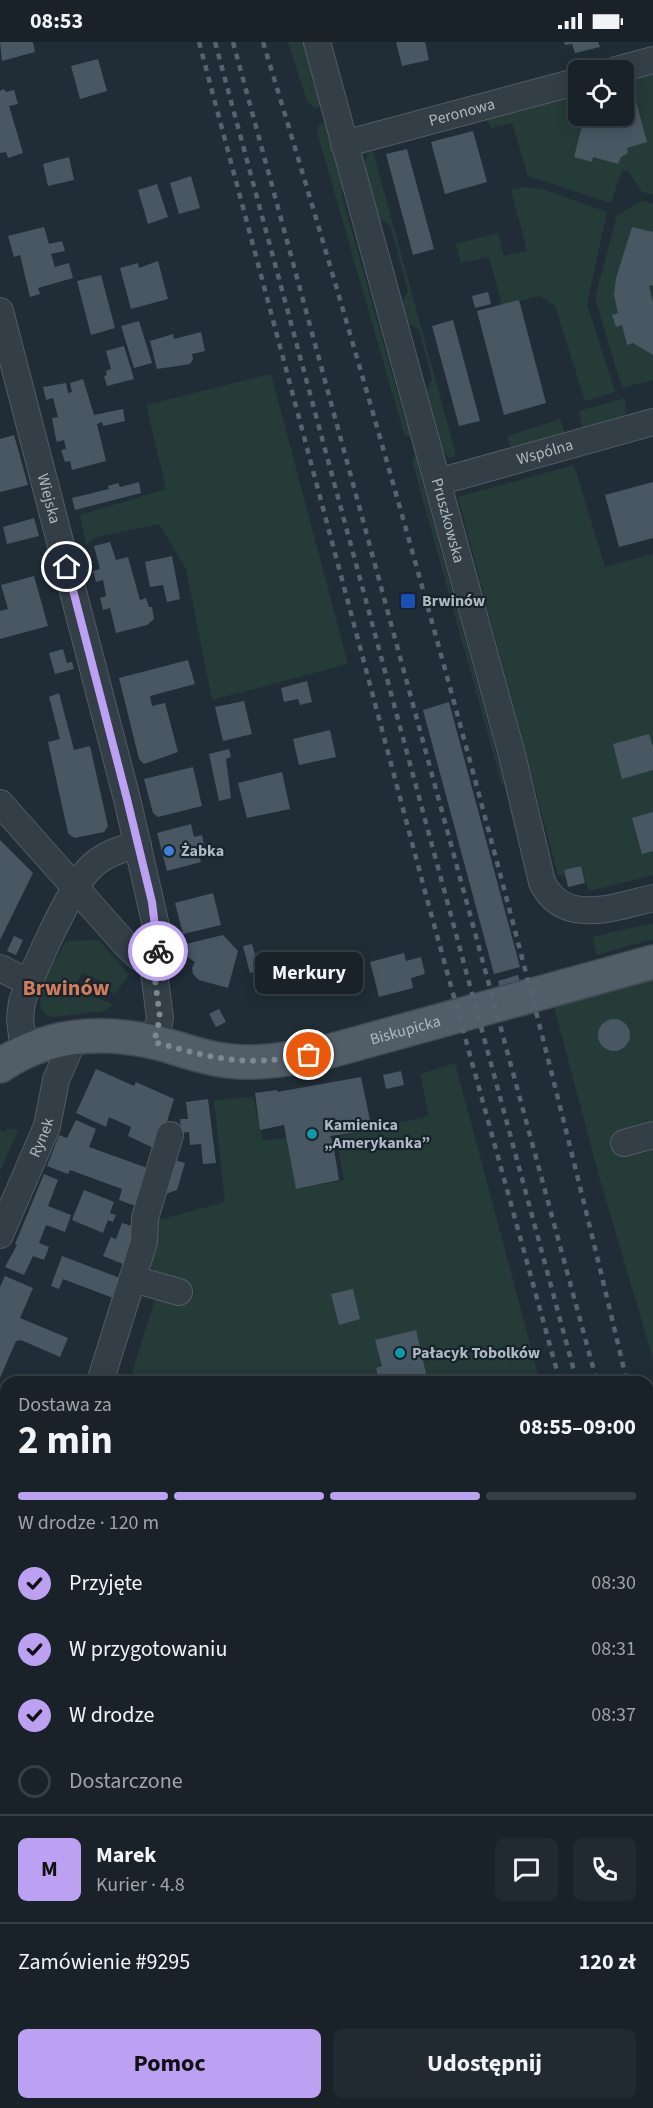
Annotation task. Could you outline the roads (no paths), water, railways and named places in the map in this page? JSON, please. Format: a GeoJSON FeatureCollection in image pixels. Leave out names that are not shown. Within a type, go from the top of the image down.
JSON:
{"type":"FeatureCollection","features":[{"type":"Feature","properties":{"kind":"main road","name":"Biskupicka"},"geometry":{"type":"LineString","coordinates":[[154,1042],[229,1061],[289,1059],[330,1051],[653,962]]}},
{"type":"Feature","properties":{"kind":"main road"},"geometry":{"type":"LineString","coordinates":[[12,1059],[48,1042],[75,1036],[117,1036],[154,1042]]}},
{"type":"Feature","properties":{"kind":"street","name":"Pruszkowska"},"geometry":{"type":"LineString","coordinates":[[317,42],[438,482],[545,887],[562,905],[582,911],[653,898]]}},
{"type":"Feature","properties":{"kind":"street"},"geometry":{"type":"LineString","coordinates":[[634,65],[653,60]]}},
{"type":"Feature","properties":{"kind":"street","name":"Peronowa"},"geometry":{"type":"LineString","coordinates":[[344,144],[568,84]]}},
{"type":"Feature","properties":{"kind":"street","name":"Wiejska"},"geometry":{"type":"LineString","coordinates":[[0,311],[138,845],[158,934],[158,951],[153,964],[160,1018],[154,1042]]}},
{"type":"Feature","properties":{"kind":"street","name":"Wspólna"},"geometry":{"type":"LineString","coordinates":[[438,482],[653,422]]}},
{"type":"Feature","properties":{"kind":"street"},"geometry":{"type":"LineString","coordinates":[[0,803],[127,946],[139,957],[153,964]]}},
{"type":"Feature","properties":{"kind":"street"},"geometry":{"type":"LineString","coordinates":[[12,1059],[20,1015],[30,983],[76,887],[99,860],[118,850],[138,845]]}},
{"type":"Feature","properties":{"kind":"street"},"geometry":{"type":"LineString","coordinates":[[0,968],[30,983]]}},
{"type":"Feature","properties":{"kind":"street","name":"Rynek"},"geometry":{"type":"LineString","coordinates":[[0,1234],[47,1126],[56,1080],[75,1036]]}},
{"type":"Feature","properties":{"kind":"street"},"geometry":{"type":"LineString","coordinates":[[624,1143],[653,1135]]}},
{"type":"Feature","properties":{"kind":"street"},"geometry":{"type":"LineString","coordinates":[[102,1376],[144,1242],[145,1218],[170,1136]]}},
{"type":"Feature","properties":{"kind":"street"},"geometry":{"type":"LineString","coordinates":[[133,1279],[179,1292]]}},
{"type":"Feature","properties":{"kind":"railway"},"geometry":{"type":"LineString","coordinates":[[199,42],[427,899],[558,1376]]}},
{"type":"Feature","properties":{"kind":"railway"},"geometry":{"type":"LineString","coordinates":[[215,42],[575,1376]]}},
{"type":"Feature","properties":{"kind":"railway"},"geometry":{"type":"LineString","coordinates":[[233,42],[595,1376]]}},
{"type":"Feature","properties":{"kind":"railway"},"geometry":{"type":"LineString","coordinates":[[263,42],[362,375],[456,709],[544,1045],[626,1376]]}},
{"type":"Feature","properties":{"kind":"place","name":"Brwinów"},"geometry":{"type":"Point","coordinates":[408,601]}},
{"type":"Feature","properties":{"kind":"place","name":"Żabka"},"geometry":{"type":"Point","coordinates":[169,851]}},
{"type":"Feature","properties":{"kind":"place","name":"Merkury"},"geometry":{"type":"Point","coordinates":[309,1055]}},
{"type":"Feature","properties":{"kind":"place","name":"Kamienica „Amerykanka”"},"geometry":{"type":"Point","coordinates":[312,1134]}},
{"type":"Feature","properties":{"kind":"place","name":"Pałacyk Tobolków"},"geometry":{"type":"Point","coordinates":[400,1353]}},
{"type":"Feature","properties":{"kind":"district","name":"Brwinów"},"geometry":{"type":"Point","coordinates":[66,988]}}]}
